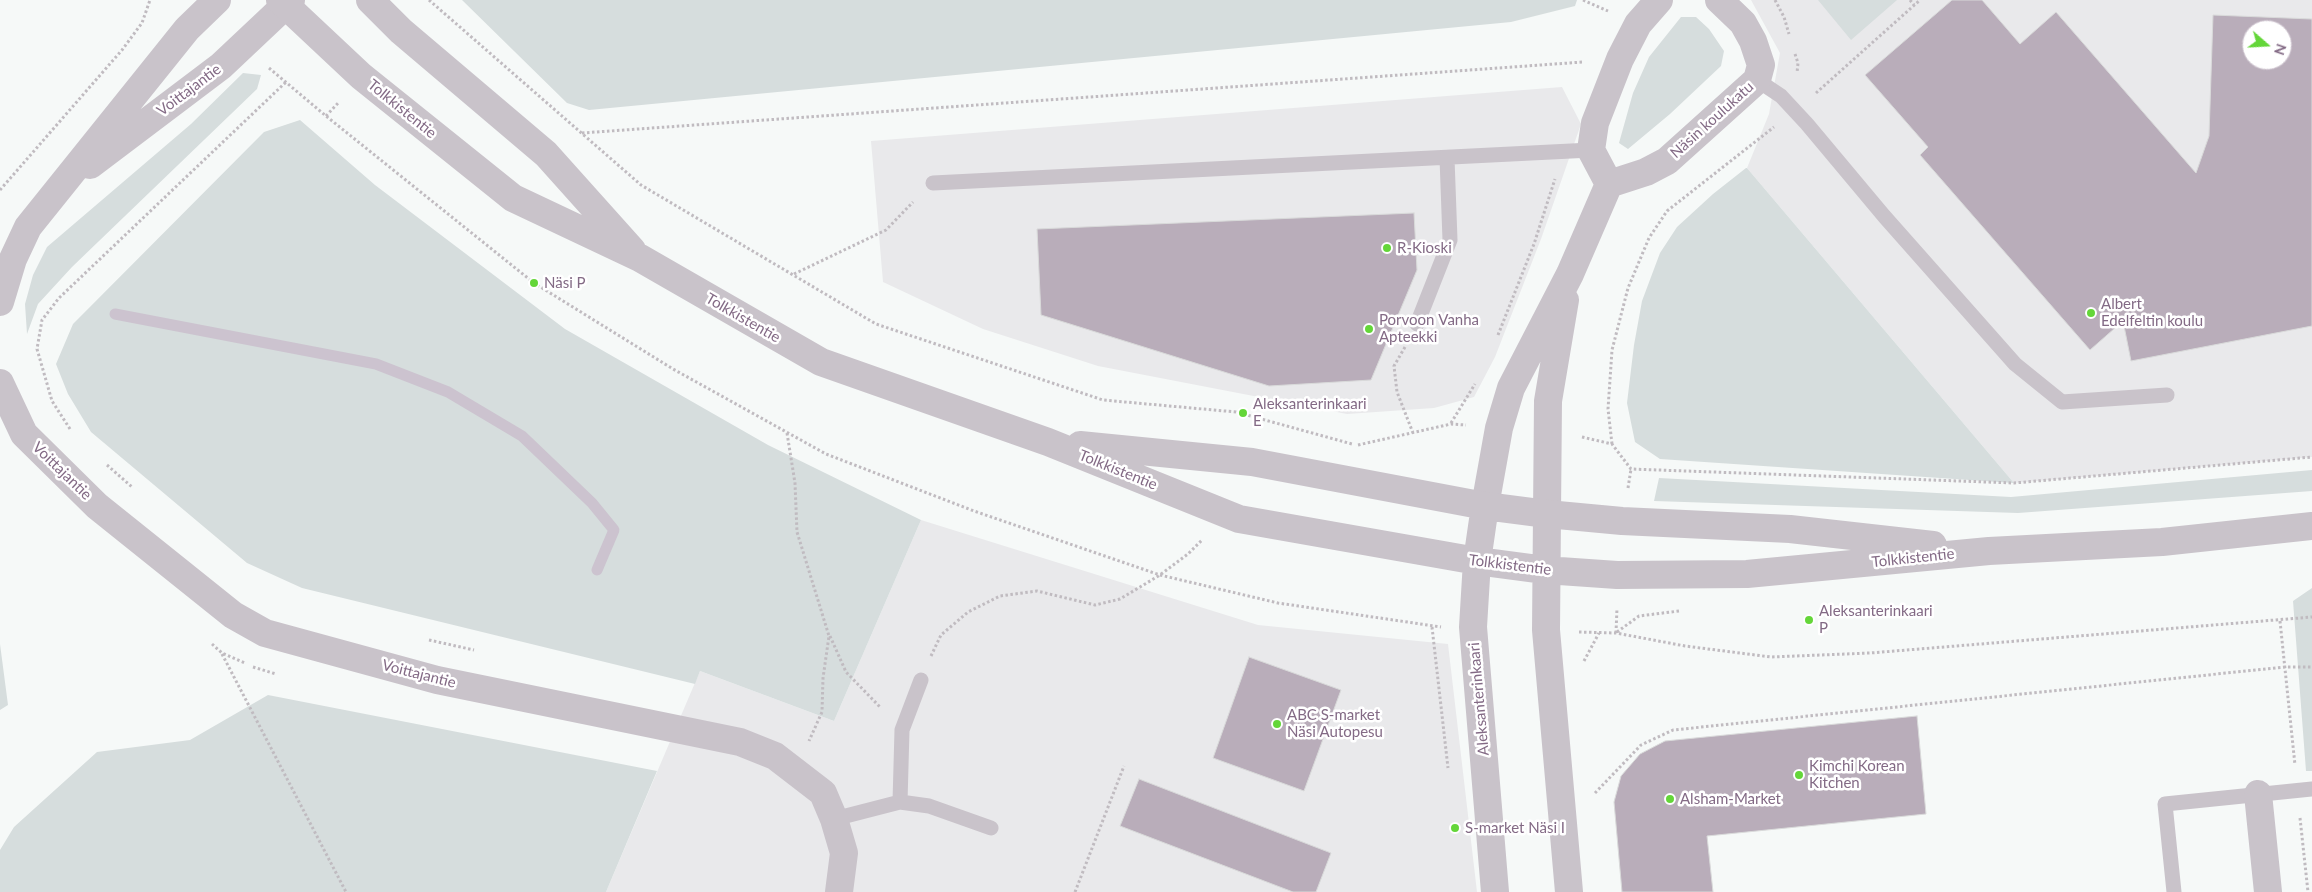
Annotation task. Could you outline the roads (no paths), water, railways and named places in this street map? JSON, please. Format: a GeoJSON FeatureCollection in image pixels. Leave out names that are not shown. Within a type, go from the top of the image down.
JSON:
{"type":"FeatureCollection","features":[{"type":"Feature","properties":{"kind":"street","name":"Voittajantie"},"geometry":{"type":"LineString","coordinates":[[0,302],[14,259],[28,227],[187,29],[217,0]]}},
{"type":"Feature","properties":{"kind":"street","name":"Tolkkistentie"},"geometry":{"type":"LineString","coordinates":[[370,0],[401,31],[546,154],[640,258]]}},
{"type":"Feature","properties":{"kind":"street"},"geometry":{"type":"LineString","coordinates":[[1485,506],[1499,428],[1511,388],[1570,274],[1609,184],[1591,150],[1596,123],[1620,60],[1638,24],[1658,0]]}},
{"type":"Feature","properties":{"kind":"street","name":"Näsin koulukatu"},"geometry":{"type":"LineString","coordinates":[[1609,184],[1646,172],[1666,160],[1757,80],[1760,65],[1753,41],[1743,23],[1719,0]]}},
{"type":"Feature","properties":{"kind":"street","name":"Voittajantie"},"geometry":{"type":"LineString","coordinates":[[57,190],[221,66],[286,2]]}},
{"type":"Feature","properties":{"kind":"street","name":"Tolkkistentie"},"geometry":{"type":"LineString","coordinates":[[286,2],[361,76],[513,198],[640,258],[821,362],[1048,442],[1239,519],[1477,562],[1545,570],[1617,575],[1747,574],[1989,551],[2162,542],[2312,526]]}},
{"type":"Feature","properties":{"kind":"street"},"geometry":{"type":"LineString","coordinates":[[1569,892],[1546,630],[1545,570],[1548,401],[1570,274]]}},
{"type":"Feature","properties":{"kind":"street","name":"Voittajantie"},"geometry":{"type":"LineString","coordinates":[[0,383],[24,434],[97,506],[233,615],[265,633],[437,680],[740,742],[775,756],[823,792],[834,819],[844,854],[839,892]]}},
{"type":"Feature","properties":{"kind":"street","name":"Tolkkistentie"},"geometry":{"type":"LineString","coordinates":[[1048,442],[1252,462],[1485,506],[1547,514],[1622,521],[1790,529],[1989,551]]}},
{"type":"Feature","properties":{"kind":"street","name":"Aleksanterinkaari"},"geometry":{"type":"LineString","coordinates":[[1485,506],[1477,562],[1473,627],[1495,892]]}},
{"type":"Feature","properties":{"kind":"street"},"geometry":{"type":"LineString","coordinates":[[2258,794],[2268,892]]}},
{"type":"Feature","properties":{"kind":"lane"},"geometry":{"type":"LineString","coordinates":[[1757,80],[1781,96],[1795,111],[2015,364],[2062,402],[2167,395]]}},
{"type":"Feature","properties":{"kind":"lane"},"geometry":{"type":"LineString","coordinates":[[933,182],[1591,150]]}},
{"type":"Feature","properties":{"kind":"lane"},"geometry":{"type":"LineString","coordinates":[[1417,324],[1450,240],[1447,158]]}},
{"type":"Feature","properties":{"kind":"lane"},"geometry":{"type":"LineString","coordinates":[[900,802],[902,730],[921,680]]}},
{"type":"Feature","properties":{"kind":"lane"},"geometry":{"type":"LineString","coordinates":[[2174,892],[2165,804],[2305,790]]}},
{"type":"Feature","properties":{"kind":"lane"},"geometry":{"type":"LineString","coordinates":[[834,819],[900,802],[929,806],[991,828]]}},
{"type":"Feature","properties":{"kind":"waterway"},"geometry":{"type":"LineString","coordinates":[[115,314],[376,364],[448,392],[522,436],[592,503],[614,530],[597,570]]}},
{"type":"Feature","properties":{"kind":"place","name":"R-Kioski"},"geometry":{"type":"Point","coordinates":[1387,248]}},
{"type":"Feature","properties":{"kind":"place","name":"Näsi P"},"geometry":{"type":"Point","coordinates":[534,283]}},
{"type":"Feature","properties":{"kind":"place","name":"Albert Edelfeltin koulu"},"geometry":{"type":"Point","coordinates":[2091,313]}},
{"type":"Feature","properties":{"kind":"place","name":"Porvoon Vanha Apteekki"},"geometry":{"type":"Point","coordinates":[1369,329]}},
{"type":"Feature","properties":{"kind":"place","name":"Aleksanterinkaari E"},"geometry":{"type":"Point","coordinates":[1243,413]}},
{"type":"Feature","properties":{"kind":"place","name":"Aleksanterinkaari P"},"geometry":{"type":"Point","coordinates":[1809,620]}},
{"type":"Feature","properties":{"kind":"place","name":"ABC S-market Näsi Autopesu"},"geometry":{"type":"Point","coordinates":[1277,724]}},
{"type":"Feature","properties":{"kind":"place","name":"Kimchi Korean Kitchen"},"geometry":{"type":"Point","coordinates":[1799,775]}},
{"type":"Feature","properties":{"kind":"place","name":"Alsham-Market"},"geometry":{"type":"Point","coordinates":[1670,799]}},
{"type":"Feature","properties":{"kind":"place","name":"S-market Näsi I"},"geometry":{"type":"Point","coordinates":[1455,828]}}]}
